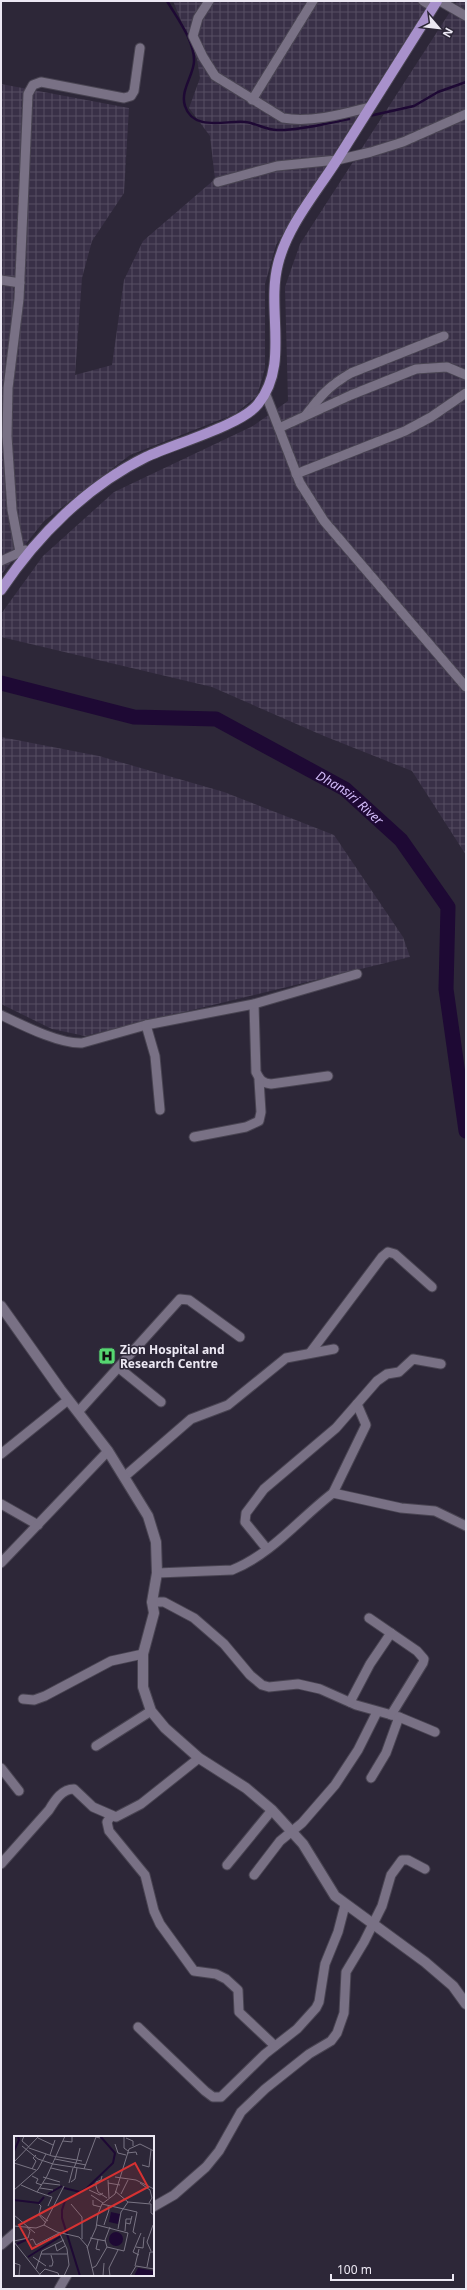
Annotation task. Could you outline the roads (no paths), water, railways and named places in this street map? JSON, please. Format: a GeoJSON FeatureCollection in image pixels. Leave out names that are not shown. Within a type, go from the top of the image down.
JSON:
{"type":"FeatureCollection","features":[{"type":"Feature","properties":{"kind":"main road"},"geometry":{"type":"LineString","coordinates":[[1,590],[32,547],[69,511],[128,467],[165,448],[247,414],[266,394],[274,370],[274,302],[277,265],[289,236],[437,3]]}},
{"type":"Feature","properties":{"kind":"street"},"geometry":{"type":"LineString","coordinates":[[209,1],[194,28],[193,36],[196,44],[215,76],[283,118],[290,119],[331,116],[370,107]]}},
{"type":"Feature","properties":{"kind":"street"},"geometry":{"type":"LineString","coordinates":[[252,100],[313,1]]}},
{"type":"Feature","properties":{"kind":"street"},"geometry":{"type":"LineString","coordinates":[[423,1],[437,3],[466,16]]}},
{"type":"Feature","properties":{"kind":"street"},"geometry":{"type":"LineString","coordinates":[[20,552],[12,510],[7,436],[8,388],[20,283],[30,90],[33,85],[41,82],[124,98],[131,96],[134,91],[140,48]]}},
{"type":"Feature","properties":{"kind":"street"},"geometry":{"type":"LineString","coordinates":[[218,182],[277,166],[337,160],[403,142],[466,114]]}},
{"type":"Feature","properties":{"kind":"street"},"geometry":{"type":"LineString","coordinates":[[1,280],[20,283]]}},
{"type":"Feature","properties":{"kind":"street"},"geometry":{"type":"LineString","coordinates":[[306,416],[324,390],[351,373],[444,336]]}},
{"type":"Feature","properties":{"kind":"street"},"geometry":{"type":"LineString","coordinates":[[279,428],[416,369],[447,367],[466,375]]}},
{"type":"Feature","properties":{"kind":"street"},"geometry":{"type":"LineString","coordinates":[[296,474],[412,428],[466,393]]}},
{"type":"Feature","properties":{"kind":"street"},"geometry":{"type":"LineString","coordinates":[[266,394],[300,483],[324,521],[466,687]]}},
{"type":"Feature","properties":{"kind":"street"},"geometry":{"type":"LineString","coordinates":[[1,561],[32,547]]}},
{"type":"Feature","properties":{"kind":"street"},"geometry":{"type":"LineString","coordinates":[[1,1015],[73,1043],[82,1043],[146,1025],[254,1004],[308,987],[357,974]]}},
{"type":"Feature","properties":{"kind":"street"},"geometry":{"type":"LineString","coordinates":[[194,1137],[246,1128],[259,1121],[261,1112],[259,1080],[256,1072],[254,1004]]}},
{"type":"Feature","properties":{"kind":"street"},"geometry":{"type":"LineString","coordinates":[[146,1025],[155,1056],[160,1110]]}},
{"type":"Feature","properties":{"kind":"street"},"geometry":{"type":"LineString","coordinates":[[259,1080],[264,1083],[271,1084],[328,1076]]}},
{"type":"Feature","properties":{"kind":"street"},"geometry":{"type":"LineString","coordinates":[[310,1353],[382,1257],[388,1252],[395,1254],[432,1287]]}},
{"type":"Feature","properties":{"kind":"street"},"geometry":{"type":"LineString","coordinates":[[78,1412],[180,1299],[189,1300],[240,1337]]}},
{"type":"Feature","properties":{"kind":"street"},"geometry":{"type":"LineString","coordinates":[[1,1306],[68,1400],[108,1451],[148,1516],[156,1542],[157,1573],[152,1602],[154,1613],[143,1654],[143,1687],[151,1711],[165,1728],[199,1758],[246,1788],[272,1810],[304,1844],[335,1896],[425,1962],[463,1993],[466,2004]]}},
{"type":"Feature","properties":{"kind":"street"},"geometry":{"type":"LineString","coordinates":[[124,1477],[191,1419],[228,1405],[286,1358],[334,1349]]}},
{"type":"Feature","properties":{"kind":"street"},"geometry":{"type":"LineString","coordinates":[[267,1550],[246,1525],[246,1513],[264,1489],[336,1428],[377,1381],[387,1374],[399,1372],[412,1359],[441,1364]]}},
{"type":"Feature","properties":{"kind":"street"},"geometry":{"type":"LineString","coordinates":[[119,1368],[162,1402]]}},
{"type":"Feature","properties":{"kind":"street"},"geometry":{"type":"LineString","coordinates":[[1,1454],[68,1400]]}},
{"type":"Feature","properties":{"kind":"street"},"geometry":{"type":"LineString","coordinates":[[157,1573],[232,1570],[243,1566],[267,1550],[334,1493],[366,1425],[357,1404]]}},
{"type":"Feature","properties":{"kind":"street"},"geometry":{"type":"LineString","coordinates":[[1,1563],[108,1451]]}},
{"type":"Feature","properties":{"kind":"street"},"geometry":{"type":"LineString","coordinates":[[334,1493],[408,1509],[435,1511],[466,1526]]}},
{"type":"Feature","properties":{"kind":"street"},"geometry":{"type":"LineString","coordinates":[[1,1504],[38,1525]]}},
{"type":"Feature","properties":{"kind":"street"},"geometry":{"type":"LineString","coordinates":[[152,1602],[164,1602],[194,1618],[224,1644],[250,1676],[262,1685],[309,1685],[339,1696],[350,1702],[377,1712],[395,1716],[435,1732]]}},
{"type":"Feature","properties":{"kind":"street"},"geometry":{"type":"LineString","coordinates":[[369,1618],[424,1658],[423,1663],[395,1716],[386,1753],[372,1778]]}},
{"type":"Feature","properties":{"kind":"street"},"geometry":{"type":"LineString","coordinates":[[350,1702],[370,1664],[391,1633]]}},
{"type":"Feature","properties":{"kind":"street"},"geometry":{"type":"LineString","coordinates":[[23,1699],[34,1700],[45,1696],[111,1661],[143,1654]]}},
{"type":"Feature","properties":{"kind":"street"},"geometry":{"type":"LineString","coordinates":[[96,1746],[151,1711]]}},
{"type":"Feature","properties":{"kind":"street"},"geometry":{"type":"LineString","coordinates":[[254,1875],[291,1830],[302,1823],[320,1804],[346,1770],[377,1712]]}},
{"type":"Feature","properties":{"kind":"street"},"geometry":{"type":"LineString","coordinates":[[1,1864],[11,1855],[49,1810],[55,1800],[68,1789],[79,1791],[93,1807],[111,1816],[122,1815],[141,1804],[199,1758]]}},
{"type":"Feature","properties":{"kind":"street"},"geometry":{"type":"LineString","coordinates":[[1,1768],[19,1791]]}},
{"type":"Feature","properties":{"kind":"street"},"geometry":{"type":"LineString","coordinates":[[227,1865],[272,1810]]}},
{"type":"Feature","properties":{"kind":"street"},"geometry":{"type":"LineString","coordinates":[[111,1816],[107,1822],[109,1832],[144,1875],[154,1911],[172,1942],[194,1971],[216,1974],[226,1979],[238,1990],[239,2012],[275,2046]]}},
{"type":"Feature","properties":{"kind":"street"},"geometry":{"type":"LineString","coordinates":[[154,2206],[188,2184],[206,2167],[219,2151],[241,2112],[280,2076],[309,2054],[331,2041],[337,2033],[344,2013],[346,1972],[382,1906],[388,1881],[397,1864],[402,1860],[408,1860],[425,1869]]}},
{"type":"Feature","properties":{"kind":"street"},"geometry":{"type":"LineString","coordinates":[[138,2027],[213,2097],[221,2097],[275,2046],[297,2029],[316,2008],[319,2002],[325,1964],[348,1907]]}},
{"type":"Feature","properties":{"kind":"street"},"geometry":{"type":"LineString","coordinates":[[154,2197],[164,2201]]}},
{"type":"Feature","properties":{"kind":"street"},"geometry":{"type":"LineString","coordinates":[[1,2245],[14,2234]]}},
{"type":"Feature","properties":{"kind":"street"},"geometry":{"type":"LineString","coordinates":[[59,2289],[66,2276]]}},
{"type":"Feature","properties":{"kind":"waterway"},"geometry":{"type":"LineString","coordinates":[[167,1],[185,30],[194,54],[193,67],[185,89],[184,100],[189,114],[195,119],[211,123],[245,122],[277,130],[304,128],[349,119]]}},
{"type":"Feature","properties":{"kind":"waterway"},"geometry":{"type":"LineString","coordinates":[[369,116],[414,106],[438,92],[466,82]]}},
{"type":"Feature","properties":{"kind":"waterway","name":"Dhansiri River"},"geometry":{"type":"LineString","coordinates":[[1,683],[134,717],[216,719],[345,789],[401,840],[448,907],[446,989],[466,1131]]}},
{"type":"Feature","properties":{"kind":"place","name":"Zion Hospital and Research Centre"},"geometry":{"type":"Point","coordinates":[107,1356]}}]}
